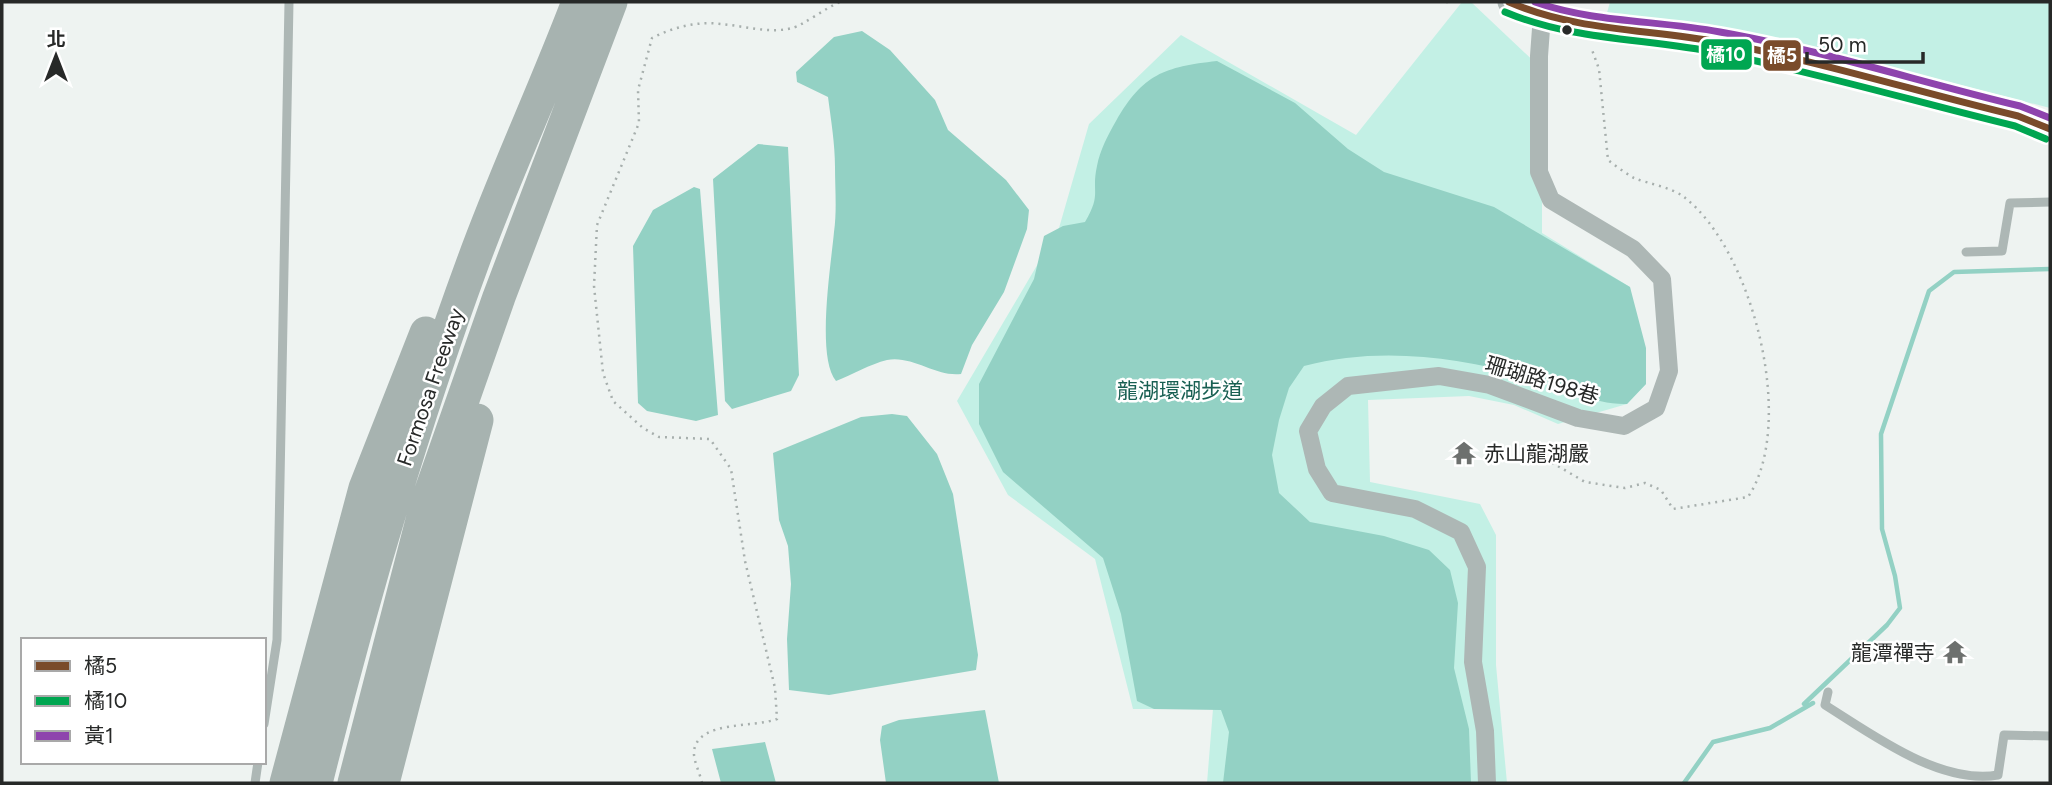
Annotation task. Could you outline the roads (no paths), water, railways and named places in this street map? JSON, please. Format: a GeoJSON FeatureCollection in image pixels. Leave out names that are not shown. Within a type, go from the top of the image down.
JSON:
{"type":"FeatureCollection","features":[{"type":"Feature","properties":{"kind":"highway","name":"Formosa Freeway"},"geometry":{"type":"LineString","coordinates":[[316,783],[395,486],[474,260],[578,2]]}},
{"type":"Feature","properties":{"kind":"highway","name":"Formosa Freeway"},"geometry":{"type":"LineString","coordinates":[[354,783],[426,505],[499,297],[548,175],[611,2]]}},
{"type":"Feature","properties":{"kind":"highway"},"geometry":{"type":"LineString","coordinates":[[286,783],[365,488],[492,161],[540,101]]}},
{"type":"Feature","properties":{"kind":"highway"},"geometry":{"type":"LineString","coordinates":[[383,783],[467,457],[527,258],[548,175]]}},
{"type":"Feature","properties":{"kind":"street"},"geometry":{"type":"LineString","coordinates":[[1509,2],[1584,27],[1738,46],[2018,116],[2050,129]]}},
{"type":"Feature","properties":{"kind":"street","name":"珊瑚路198巷"},"geometry":{"type":"LineString","coordinates":[[1487,783],[1485,731],[1473,662],[1477,566],[1461,532],[1415,509],[1332,493],[1317,469],[1308,430],[1323,406],[1348,386],[1439,376],[1490,385],[1578,418],[1624,426],[1656,408],[1669,371],[1662,279],[1633,249],[1551,200],[1539,172],[1539,56],[1542,15]]}},
{"type":"Feature","properties":{"kind":"lane"},"geometry":{"type":"LineString","coordinates":[[266,711],[277,640],[289,2]]}},
{"type":"Feature","properties":{"kind":"lane"},"geometry":{"type":"LineString","coordinates":[[1966,252],[2002,251],[2010,203],[2050,202]]}},
{"type":"Feature","properties":{"kind":"lane"},"geometry":{"type":"LineString","coordinates":[[1828,692],[1825,705],[1914,761],[1978,779],[1998,775],[2004,735],[2050,736]]}},
{"type":"Feature","properties":{"kind":"lane"},"geometry":{"type":"LineString","coordinates":[[255,783],[258,764]]}},
{"type":"Feature","properties":{"kind":"waterway"},"geometry":{"type":"LineString","coordinates":[[1804,704],[1887,625],[1900,608],[1895,576],[1882,529],[1881,434],[1929,291],[1954,272],[2050,269]]}},
{"type":"Feature","properties":{"kind":"waterway"},"geometry":{"type":"LineString","coordinates":[[1684,783],[1713,742],[1770,728],[1813,703]]}},
{"type":"Feature","properties":{"kind":"place","name":"赤山龍湖嚴"},"geometry":{"type":"Point","coordinates":[1464,453]}},
{"type":"Feature","properties":{"kind":"place","name":"龍潭禪寺"},"geometry":{"type":"Point","coordinates":[1955,652]}},
{"type":"Feature","properties":{"kind":"park label","name":"龍湖環湖步道"},"geometry":{"type":"Point","coordinates":[1180,390]}}]}
